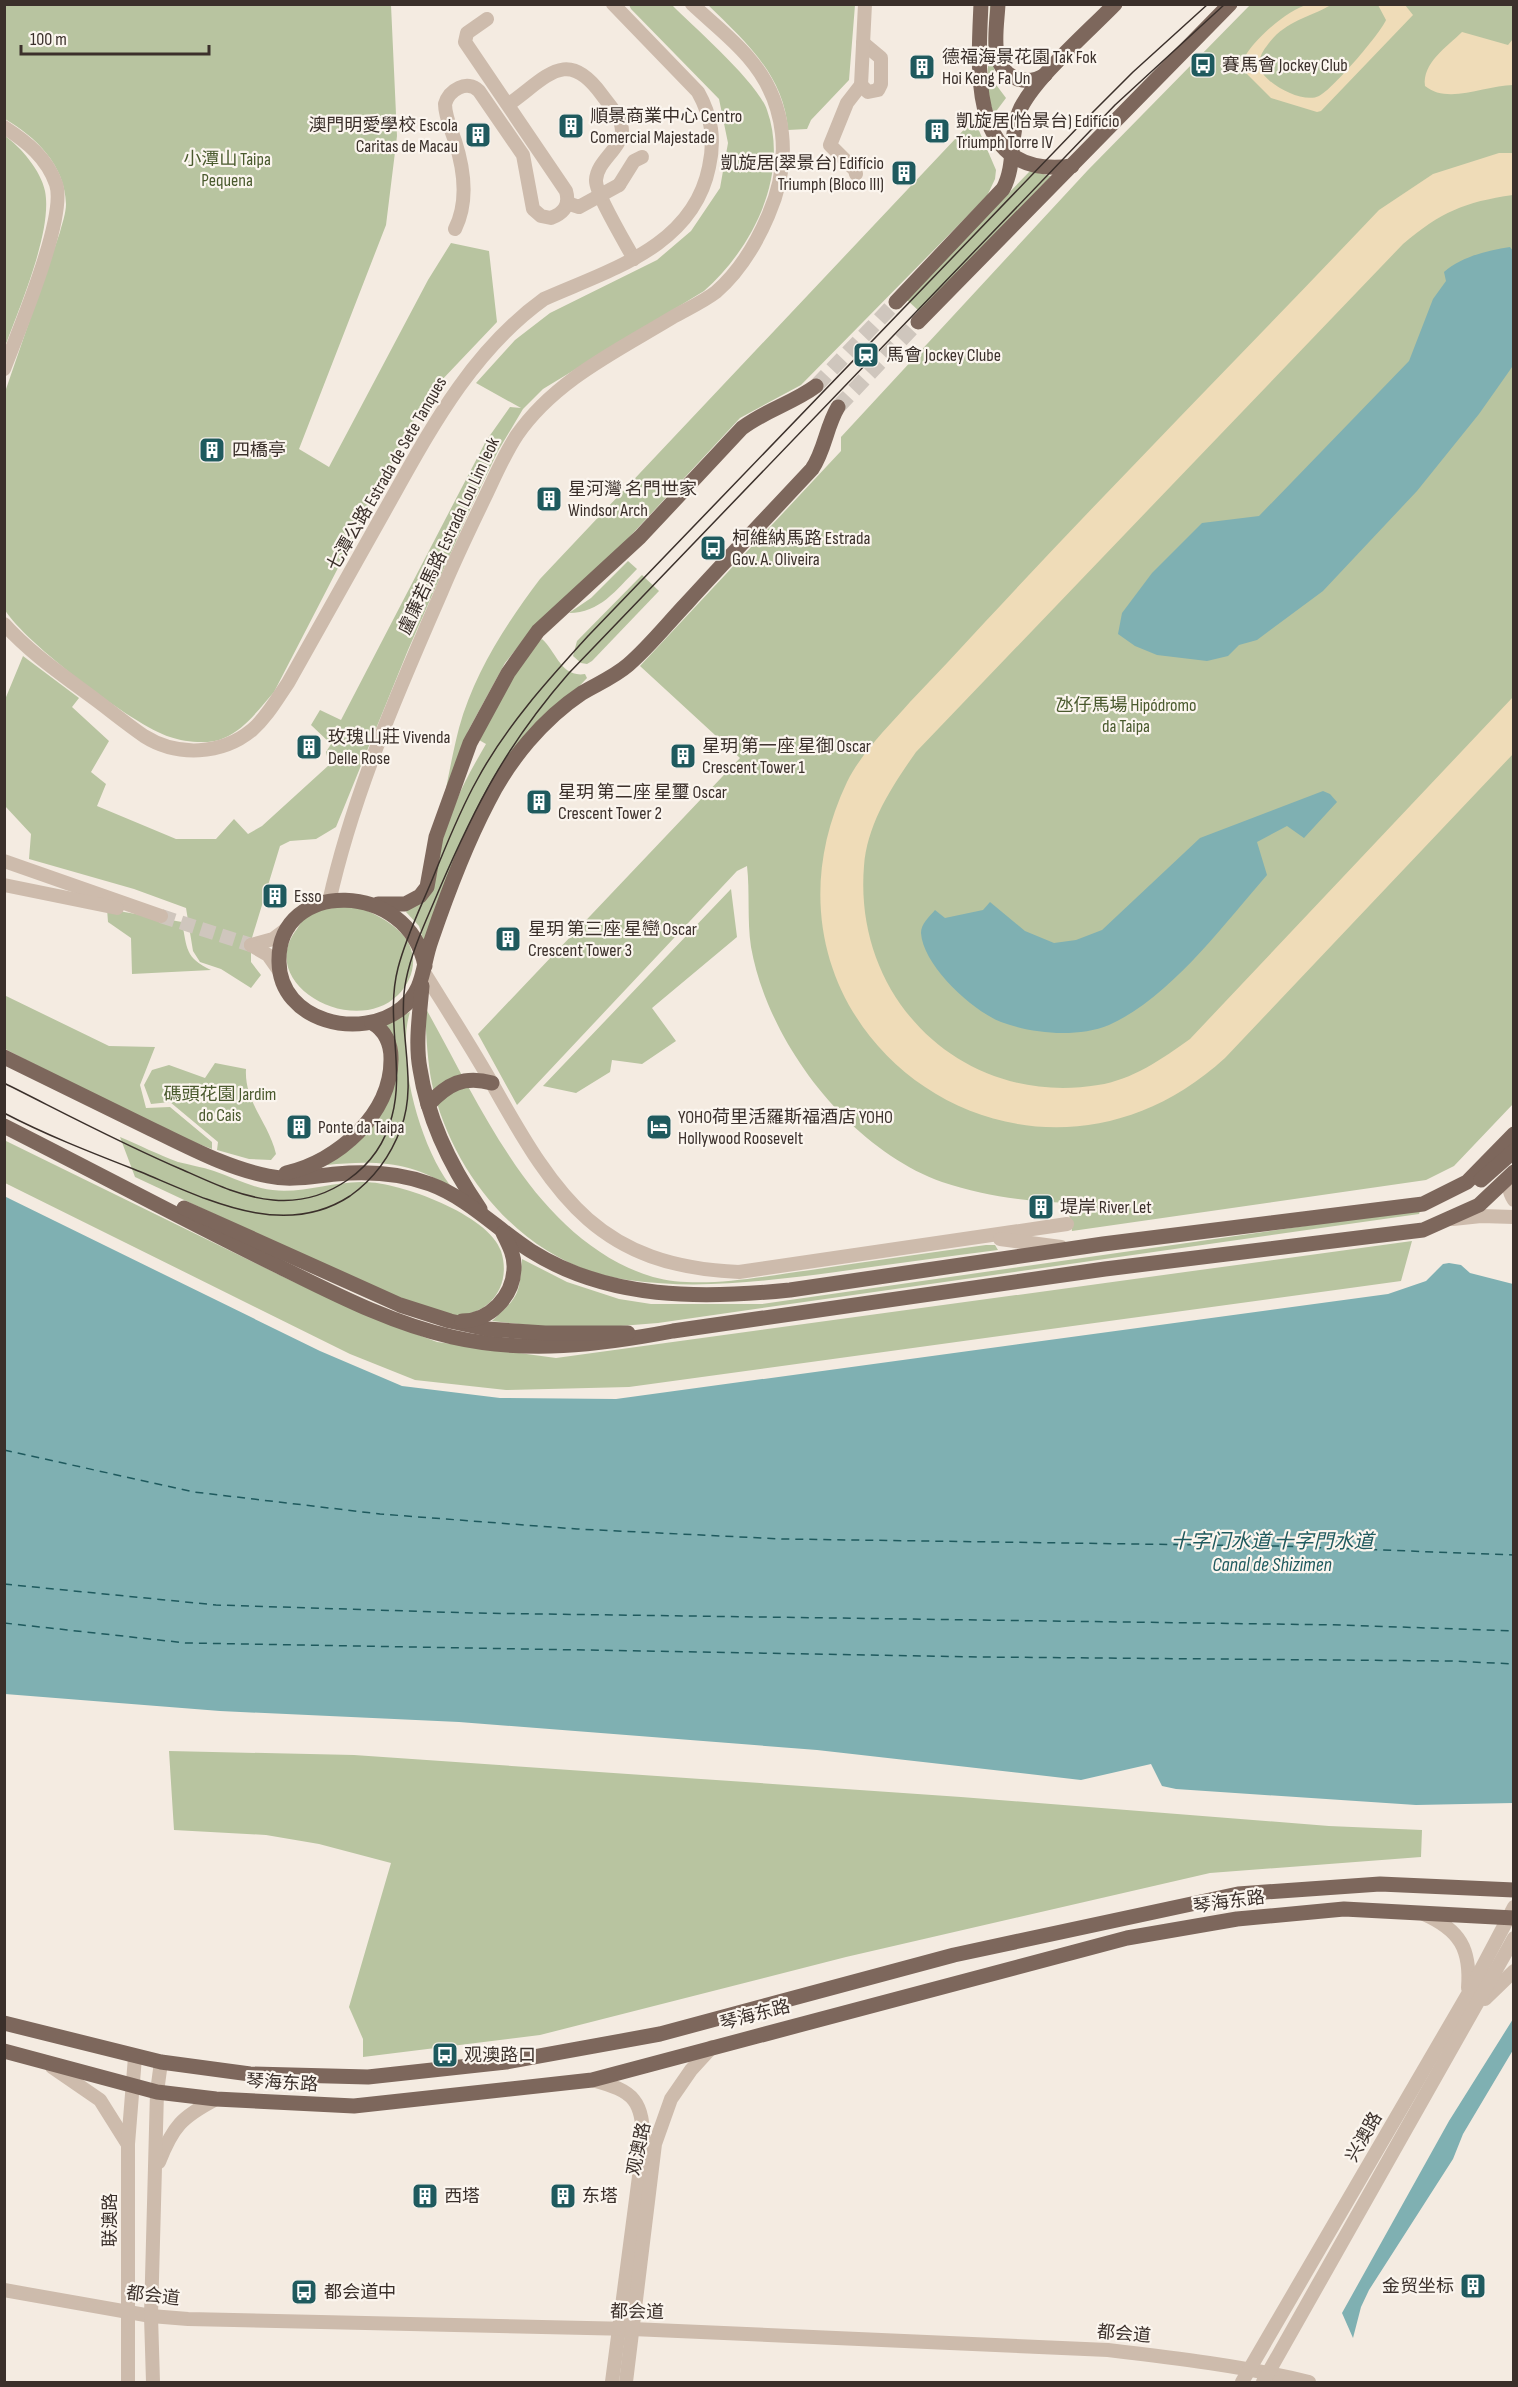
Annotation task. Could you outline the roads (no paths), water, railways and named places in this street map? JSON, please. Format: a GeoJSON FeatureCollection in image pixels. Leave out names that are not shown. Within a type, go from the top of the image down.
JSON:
{"type":"FeatureCollection","features":[{"type":"Feature","properties":{"kind":"main road"},"geometry":{"type":"LineString","coordinates":[[981,4],[978,68],[982,105],[989,125],[1003,146],[1012,153],[1039,165],[1072,166]]}},
{"type":"Feature","properties":{"kind":"main road"},"geometry":{"type":"LineString","coordinates":[[998,4],[996,52],[1003,69],[1013,77],[1026,80],[1039,78],[1050,71]]}},
{"type":"Feature","properties":{"kind":"main road"},"geometry":{"type":"LineString","coordinates":[[896,302],[997,196],[1008,176],[1020,110],[1034,88],[1115,4]]}},
{"type":"Feature","properties":{"kind":"main road"},"geometry":{"type":"LineString","coordinates":[[918,322],[1072,166],[1220,10],[1230,4]]}},
{"type":"Feature","properties":{"kind":"main road"},"geometry":{"type":"LineString","coordinates":[[375,904],[408,929],[420,946],[424,974],[416,994],[400,1010],[372,1023],[339,1024],[314,1015],[291,997],[280,972],[281,944],[290,926],[304,912],[329,902],[355,899],[375,904],[405,904],[420,896],[427,887],[436,837],[470,743],[508,673],[538,631],[640,537],[742,428],[756,417],[803,396],[816,386]]}},
{"type":"Feature","properties":{"kind":"main road"},"geometry":{"type":"LineString","coordinates":[[487,1219],[457,1174],[428,1106],[419,1067],[424,974],[430,944],[460,863],[488,801],[512,764],[548,720],[583,693],[629,664],[812,470],[823,449],[829,425],[838,407]]}},
{"type":"Feature","properties":{"kind":"main road"},"geometry":{"type":"LineString","coordinates":[[238,1169],[270,1173],[298,1170],[329,1155],[364,1125],[384,1092],[390,1067],[390,1046],[385,1034],[372,1023]]}},
{"type":"Feature","properties":{"kind":"main road"},"geometry":{"type":"LineString","coordinates":[[4,1057],[238,1169],[288,1179],[337,1174],[385,1173],[431,1184],[460,1199],[503,1233],[538,1256],[578,1276],[622,1288],[661,1294],[707,1295],[790,1290],[1071,1249],[1424,1204],[1468,1189],[1488,1175],[1514,1151]]}},
{"type":"Feature","properties":{"kind":"main road"},"geometry":{"type":"LineString","coordinates":[[428,1106],[441,1091],[460,1081],[477,1079],[492,1083]]}},
{"type":"Feature","properties":{"kind":"main road"},"geometry":{"type":"LineString","coordinates":[[4,1126],[329,1291],[418,1329],[454,1338],[503,1345],[548,1347],[604,1344],[673,1331],[1105,1269],[1423,1230],[1479,1205],[1514,1174]]}},
{"type":"Feature","properties":{"kind":"main road"},"geometry":{"type":"LineString","coordinates":[[1424,1204],[1467,1182],[1514,1134]]}},
{"type":"Feature","properties":{"kind":"main road"},"geometry":{"type":"LineString","coordinates":[[61,1154],[288,1253],[400,1305],[450,1321],[487,1329],[545,1333],[673,1331]]}},
{"type":"Feature","properties":{"kind":"main road"},"geometry":{"type":"LineString","coordinates":[[450,1321],[469,1321],[486,1315],[501,1303],[511,1287],[514,1268],[512,1250],[503,1233]]}},
{"type":"Feature","properties":{"kind":"main road","name":"琴海东路"},"geometry":{"type":"LineString","coordinates":[[4,2023],[161,2062],[250,2074],[368,2077],[506,2062],[660,2034],[954,1955],[1238,1894],[1380,1884],[1514,1890]]}},
{"type":"Feature","properties":{"kind":"main road","name":"琴海东路"},"geometry":{"type":"LineString","coordinates":[[4,2051],[158,2092],[216,2099],[354,2106],[592,2080],[713,2046],[1127,1938],[1237,1919],[1344,1909],[1512,1914]]}},
{"type":"Feature","properties":{"kind":"street","name":"盧廉若馬路 Estrada Lou Lim Ieok"},"geometry":{"type":"LineString","coordinates":[[329,902],[340,854],[362,785],[394,701],[459,550],[516,437],[537,408],[567,382],[715,292],[742,264],[763,229],[775,200],[783,171],[784,149],[779,112],[760,74],[748,57],[692,4]]}},
{"type":"Feature","properties":{"kind":"street"},"geometry":{"type":"LineString","coordinates":[[856,174],[855,170],[830,145],[846,104],[861,85],[865,4]]}},
{"type":"Feature","properties":{"kind":"street","name":"七潭公路 Estrada de Sete Tanques"},"geometry":{"type":"LineString","coordinates":[[4,624],[26,648],[146,737],[176,749],[207,750],[229,744],[259,723],[288,683],[435,422],[463,378],[511,327],[544,299],[634,259],[657,246],[676,230],[696,205],[708,172],[712,138],[706,107],[698,92],[617,7]]}},
{"type":"Feature","properties":{"kind":"street"},"geometry":{"type":"LineString","coordinates":[[456,229],[461,218],[464,197],[462,168],[444,104],[449,95],[463,85],[472,86],[479,91],[519,147],[527,166],[533,209],[551,218],[561,213],[567,203],[566,191],[464,40],[466,33],[487,19]]}},
{"type":"Feature","properties":{"kind":"street"},"geometry":{"type":"LineString","coordinates":[[861,85],[868,92],[877,91],[881,86],[882,73],[881,56],[863,43]]}},
{"type":"Feature","properties":{"kind":"street"},"geometry":{"type":"LineString","coordinates":[[509,104],[561,69],[578,70],[592,81],[617,116],[622,130],[617,143],[597,172],[597,187],[634,259]]}},
{"type":"Feature","properties":{"kind":"street"},"geometry":{"type":"LineString","coordinates":[[4,127],[34,149],[45,161],[57,186],[55,229],[4,369]]}},
{"type":"Feature","properties":{"kind":"street"},"geometry":{"type":"LineString","coordinates":[[567,203],[579,207],[619,185],[634,161],[642,156]]}},
{"type":"Feature","properties":{"kind":"street"},"geometry":{"type":"LineString","coordinates":[[4,861],[161,916],[4,885]]}},
{"type":"Feature","properties":{"kind":"street"},"geometry":{"type":"LineString","coordinates":[[280,972],[268,955],[251,945],[273,939],[290,926]]}},
{"type":"Feature","properties":{"kind":"street"},"geometry":{"type":"LineString","coordinates":[[424,974],[492,1083],[531,1152],[563,1197],[600,1230],[624,1246],[661,1262],[699,1270],[739,1272],[1066,1224]]}},
{"type":"Feature","properties":{"kind":"street"},"geometry":{"type":"LineString","coordinates":[[1514,1174],[1509,1184],[1509,1193],[1514,1200]]}},
{"type":"Feature","properties":{"kind":"street"},"geometry":{"type":"LineString","coordinates":[[1449,1220],[1481,1216],[1514,1217]]}},
{"type":"Feature","properties":{"kind":"street"},"geometry":{"type":"LineString","coordinates":[[986,1237],[1071,1249]]}},
{"type":"Feature","properties":{"kind":"street"},"geometry":{"type":"LineString","coordinates":[[1422,1913],[1443,1923],[1457,1936],[1465,1950],[1469,1970],[1468,1994]]}},
{"type":"Feature","properties":{"kind":"street","name":"兴澳路"},"geometry":{"type":"LineString","coordinates":[[1246,2376],[1512,1914]]}},
{"type":"Feature","properties":{"kind":"street","name":"兴澳路"},"geometry":{"type":"LineString","coordinates":[[1266,2378],[1514,1938]]}},
{"type":"Feature","properties":{"kind":"street"},"geometry":{"type":"LineString","coordinates":[[1472,2014],[1514,1971]]}},
{"type":"Feature","properties":{"kind":"street","name":"观澳路"},"geometry":{"type":"LineString","coordinates":[[626,2382],[655,2144],[671,2099],[691,2070],[713,2046]]}},
{"type":"Feature","properties":{"kind":"street","name":"联澳路"},"geometry":{"type":"LineString","coordinates":[[128,2382],[128,2144],[135,2057]]}},
{"type":"Feature","properties":{"kind":"street"},"geometry":{"type":"LineString","coordinates":[[45,2062],[100,2100],[128,2144]]}},
{"type":"Feature","properties":{"kind":"street"},"geometry":{"type":"LineString","coordinates":[[153,2382],[151,2316],[158,2092],[161,2062]]}},
{"type":"Feature","properties":{"kind":"street","name":"观澳路"},"geometry":{"type":"LineString","coordinates":[[592,2080],[619,2087],[634,2099],[644,2120],[643,2145],[612,2382]]}},
{"type":"Feature","properties":{"kind":"street"},"geometry":{"type":"LineString","coordinates":[[155,2172],[169,2136],[181,2121],[216,2099]]}},
{"type":"Feature","properties":{"kind":"street","name":"都会道"},"geometry":{"type":"LineString","coordinates":[[4,2290],[151,2316],[632,2329],[1108,2350],[1187,2359],[1246,2376],[1309,2382]]}},
{"type":"Feature","properties":{"kind":"water"},"geometry":{"type":"Polygon","coordinates":[[[1510,247],[1514,252],[1514,364],[1479,414],[1417,491],[1323,591],[1257,640],[1239,645],[1228,656],[1207,661],[1157,655],[1135,646],[1118,634],[1122,613],[1152,573],[1202,523],[1259,516],[1409,361],[1433,299],[1446,281],[1444,272],[1458,262],[1475,255],[1510,247]]]}},
{"type":"Feature","properties":{"kind":"water"},"geometry":{"type":"Polygon","coordinates":[[[1323,791],[1330,794],[1337,802],[1304,838],[1287,826],[1257,842],[1267,875],[1195,958],[1154,997],[1132,1013],[1109,1025],[1083,1032],[1055,1033],[1041,1032],[1001,1022],[977,1008],[951,986],[930,959],[924,946],[921,930],[935,910],[945,918],[983,910],[990,902],[1025,931],[1054,943],[1076,940],[1102,930],[1200,838],[1323,791]]]}},
{"type":"Feature","properties":{"kind":"water","name":"十字门水道 十字門水道 Canal de Shizimen"},"geometry":{"type":"Polygon","coordinates":[[[4,1196],[320,1351],[402,1386],[500,1398],[616,1399],[1388,1294],[1426,1281],[1443,1264],[1449,1263],[1461,1265],[1470,1273],[1513,1284],[1513,1803],[1416,1805],[1176,1789],[1162,1786],[1151,1764],[1081,1780],[817,1750],[459,1722],[220,1711],[5,1694],[4,1196]]]}},
{"type":"Feature","properties":{"kind":"water"},"geometry":{"type":"Polygon","coordinates":[[[1513,2019],[1513,2050],[1463,2134],[1453,2159],[1369,2290],[1361,2307],[1353,2338],[1342,2313],[1449,2121],[1513,2019]]]}},
{"type":"Feature","properties":{"kind":"tunnel"},"geometry":{"type":"LineString","coordinates":[[816,386],[896,302]]}},
{"type":"Feature","properties":{"kind":"tunnel"},"geometry":{"type":"LineString","coordinates":[[838,407],[918,322]]}},
{"type":"Feature","properties":{"kind":"tunnel"},"geometry":{"type":"LineString","coordinates":[[161,916],[251,945]]}},
{"type":"Feature","properties":{"kind":"tram line"},"geometry":{"type":"LineString","coordinates":[[4,1083],[160,1160],[250,1196],[273,1200],[293,1200],[313,1196],[331,1190],[348,1180],[363,1167],[376,1152],[392,1116],[397,1080],[393,1005],[398,968],[405,945],[464,804],[488,760],[514,722],[589,635],[1081,124],[1133,72],[1208,4]]}},
{"type":"Feature","properties":{"kind":"tram line"},"geometry":{"type":"LineString","coordinates":[[4,1113],[55,1137],[192,1193],[245,1211],[272,1215],[298,1215],[324,1209],[359,1189],[387,1157],[397,1138],[406,1110],[408,1073],[404,998],[406,980],[416,946],[480,802],[510,750],[547,699],[569,673],[1115,105],[1225,4]]}},
{"type":"Feature","properties":{"kind":"place","name":"賽馬會 Jockey Club"},"geometry":{"type":"Point","coordinates":[1203,65]}},
{"type":"Feature","properties":{"kind":"place","name":"德福海景花園 Tak Fok Hoi Keng Fa Un"},"geometry":{"type":"Point","coordinates":[922,67]}},
{"type":"Feature","properties":{"kind":"place","name":"順景商業中心 Centro Comercial Majestade"},"geometry":{"type":"Point","coordinates":[571,126]}},
{"type":"Feature","properties":{"kind":"place","name":"凱旋居(怡景台) Edifício Triumph Torre IV"},"geometry":{"type":"Point","coordinates":[937,131]}},
{"type":"Feature","properties":{"kind":"place","name":"澳門明愛學校 Escola Caritas de Macau"},"geometry":{"type":"Point","coordinates":[478,135]}},
{"type":"Feature","properties":{"kind":"place","name":"凱旋居(翠景台) Edifício Triumph (Bloco III)"},"geometry":{"type":"Point","coordinates":[904,173]}},
{"type":"Feature","properties":{"kind":"place","name":"馬會 Jockey Clube"},"geometry":{"type":"Point","coordinates":[866,355]}},
{"type":"Feature","properties":{"kind":"place","name":"四橋亭"},"geometry":{"type":"Point","coordinates":[212,450]}},
{"type":"Feature","properties":{"kind":"place","name":"星河灣 名門世家 Windsor Arch"},"geometry":{"type":"Point","coordinates":[549,499]}},
{"type":"Feature","properties":{"kind":"place","name":"柯維納馬路 Estrada Gov. A. Oliveira"},"geometry":{"type":"Point","coordinates":[713,548]}},
{"type":"Feature","properties":{"kind":"place","name":"玫瑰山莊 Vivenda Delle Rose"},"geometry":{"type":"Point","coordinates":[309,747]}},
{"type":"Feature","properties":{"kind":"place","name":"星玥 第一座 星御 Oscar Crescent Tower 1"},"geometry":{"type":"Point","coordinates":[683,756]}},
{"type":"Feature","properties":{"kind":"place","name":"星玥 第二座 星璽 Oscar Crescent Tower 2"},"geometry":{"type":"Point","coordinates":[539,802]}},
{"type":"Feature","properties":{"kind":"place","name":"Esso"},"geometry":{"type":"Point","coordinates":[275,896]}},
{"type":"Feature","properties":{"kind":"place","name":"星玥 第三座 星巒 Oscar Crescent Tower 3"},"geometry":{"type":"Point","coordinates":[508,939]}},
{"type":"Feature","properties":{"kind":"place","name":"Ponte da Taipa"},"geometry":{"type":"Point","coordinates":[299,1127]}},
{"type":"Feature","properties":{"kind":"place","name":"YOHO荷里活羅斯福酒店 YOHO Hollywood Roosevelt"},"geometry":{"type":"Point","coordinates":[659,1127]}},
{"type":"Feature","properties":{"kind":"place","name":"堤岸 River Let"},"geometry":{"type":"Point","coordinates":[1041,1207]}},
{"type":"Feature","properties":{"kind":"place","name":"观澳路口"},"geometry":{"type":"Point","coordinates":[445,2055]}},
{"type":"Feature","properties":{"kind":"place","name":"西塔"},"geometry":{"type":"Point","coordinates":[425,2196]}},
{"type":"Feature","properties":{"kind":"place","name":"东塔"},"geometry":{"type":"Point","coordinates":[563,2196]}},
{"type":"Feature","properties":{"kind":"place","name":"金贸坐标"},"geometry":{"type":"Point","coordinates":[1473,2286]}},
{"type":"Feature","properties":{"kind":"place","name":"都会道中"},"geometry":{"type":"Point","coordinates":[304,2292]}},
{"type":"Feature","properties":{"kind":"park label","name":"小潭山 Taipa Pequena"},"geometry":{"type":"Point","coordinates":[227,169]}},
{"type":"Feature","properties":{"kind":"park label","name":"氹仔馬場 Hipódromo da Taipa"},"geometry":{"type":"Point","coordinates":[1126,715]}},
{"type":"Feature","properties":{"kind":"park label","name":"碼頭花園 Jardim do Cais"},"geometry":{"type":"Point","coordinates":[220,1104]}}]}
